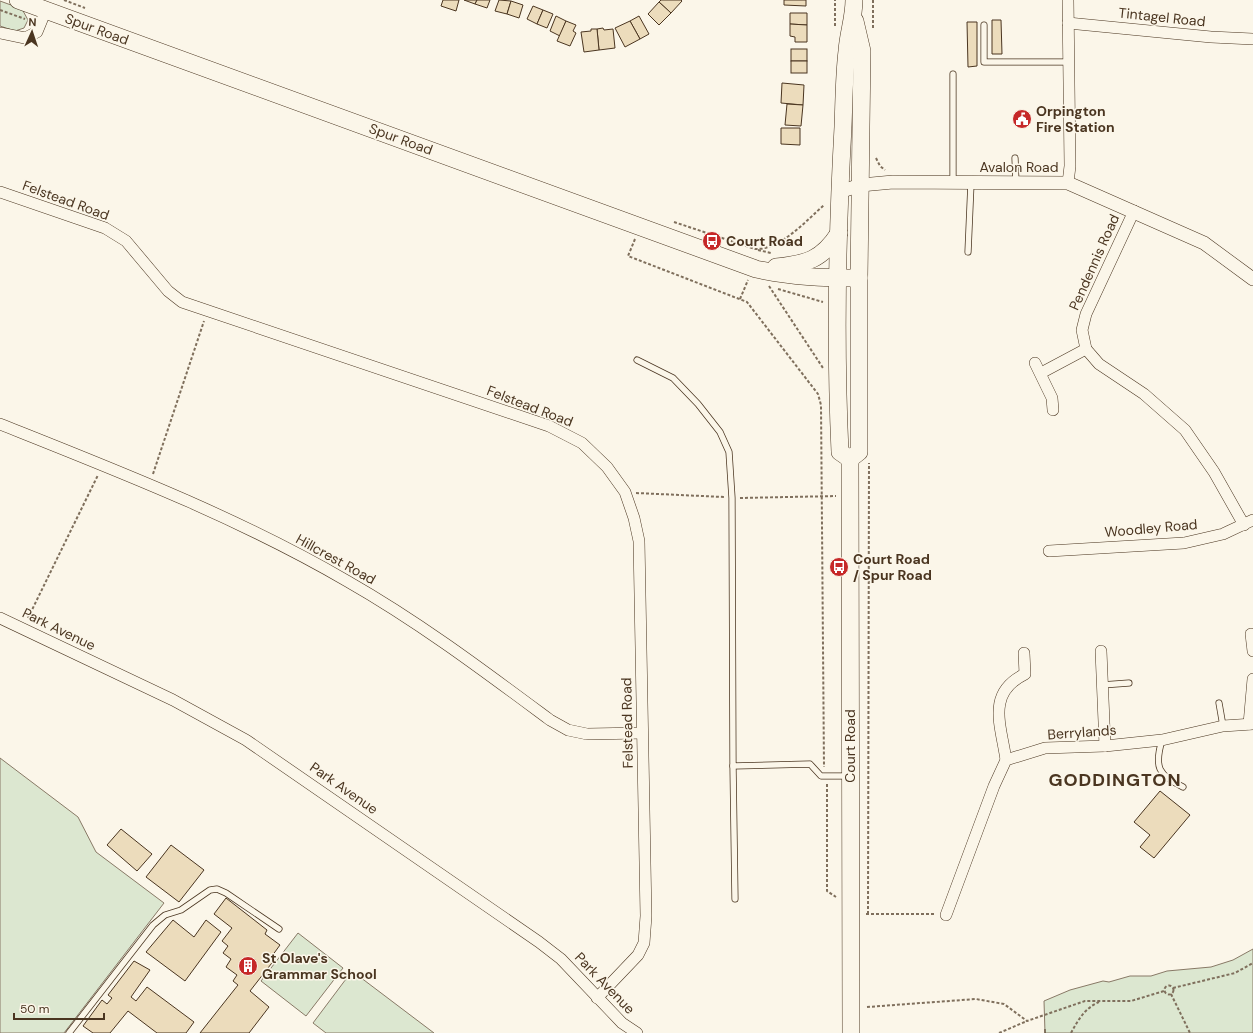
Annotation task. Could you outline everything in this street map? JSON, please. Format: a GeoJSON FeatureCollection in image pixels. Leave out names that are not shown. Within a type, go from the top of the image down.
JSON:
{"type":"FeatureCollection","features":[{"type":"Feature","properties":{"kind":"main road","name":"Spur Road"},"geometry":{"type":"LineString","coordinates":[[18,0],[758,278],[783,275],[859,278]]}},
{"type":"Feature","properties":{"kind":"main road","name":"Court Road"},"geometry":{"type":"LineString","coordinates":[[850,459],[859,452],[859,278],[862,51],[854,7]]}},
{"type":"Feature","properties":{"kind":"main road","name":"Court Road"},"geometry":{"type":"LineString","coordinates":[[850,459],[840,452],[837,389],[839,233],[832,201],[847,50],[854,7]]}},
{"type":"Feature","properties":{"kind":"main road"},"geometry":{"type":"LineString","coordinates":[[758,278],[811,261],[832,244],[839,233]]}},
{"type":"Feature","properties":{"kind":"main road","name":"Court Road"},"geometry":{"type":"LineString","coordinates":[[850,459],[850,776],[859,913],[851,1033]]}},
{"type":"Feature","properties":{"kind":"street"},"geometry":{"type":"LineString","coordinates":[[1068,0],[1070,166],[1068,183]]}},
{"type":"Feature","properties":{"kind":"street"},"geometry":{"type":"LineString","coordinates":[[0,33],[25,38],[37,32],[46,10]]}},
{"type":"Feature","properties":{"kind":"street","name":"Tintagel Road"},"geometry":{"type":"LineString","coordinates":[[1068,23],[1211,37],[1253,39]]}},
{"type":"Feature","properties":{"kind":"street","name":"Avalon Road"},"geometry":{"type":"LineString","coordinates":[[832,201],[842,191],[861,185],[893,182],[1068,183],[1204,243],[1253,279]]}},
{"type":"Feature","properties":{"kind":"street","name":"Felstead Road"},"geometry":{"type":"LineString","coordinates":[[0,192],[105,228],[126,241],[168,291],[182,302],[549,426],[582,443],[602,462],[625,492],[639,541],[646,916],[644,943],[638,955],[597,998]]}},
{"type":"Feature","properties":{"kind":"street","name":"Pendennis Road"},"geometry":{"type":"LineString","coordinates":[[1134,211],[1086,314],[1082,330],[1086,349],[1099,364],[1144,394],[1185,430],[1248,523]]}},
{"type":"Feature","properties":{"kind":"street"},"geometry":{"type":"LineString","coordinates":[[1041,373],[1086,349]]}},
{"type":"Feature","properties":{"kind":"street"},"geometry":{"type":"LineString","coordinates":[[1035,363],[1052,398],[1053,410]]}},
{"type":"Feature","properties":{"kind":"street","name":"Hillcrest Road"},"geometry":{"type":"LineString","coordinates":[[0,424],[148,483],[254,531],[348,581],[446,642],[550,720],[568,730],[587,734],[642,733]]}},
{"type":"Feature","properties":{"kind":"street","name":"Woodley Road"},"geometry":{"type":"LineString","coordinates":[[1049,551],[1184,543],[1223,534],[1248,523]]}},
{"type":"Feature","properties":{"kind":"street","name":"Park Avenue"},"geometry":{"type":"LineString","coordinates":[[0,618],[172,700],[246,740],[561,958],[622,1023],[637,1033]]}},
{"type":"Feature","properties":{"kind":"street"},"geometry":{"type":"LineString","coordinates":[[1251,634],[1253,651]]}},
{"type":"Feature","properties":{"kind":"street"},"geometry":{"type":"LineString","coordinates":[[1101,650],[1105,746]]}},
{"type":"Feature","properties":{"kind":"street"},"geometry":{"type":"LineString","coordinates":[[946,914],[994,786],[1006,760],[999,705],[1002,693],[1014,680],[1026,674],[1024,653]]}},
{"type":"Feature","properties":{"kind":"street"},"geometry":{"type":"LineString","coordinates":[[1251,724],[1253,679]]}},
{"type":"Feature","properties":{"kind":"street","name":"Berrylands"},"geometry":{"type":"LineString","coordinates":[[1006,760],[1045,748],[1105,746],[1162,740],[1223,726],[1251,724]]}},
{"type":"Feature","properties":{"kind":"lane"},"geometry":{"type":"LineString","coordinates":[[984,25],[984,62],[1069,62]]}},
{"type":"Feature","properties":{"kind":"lane"},"geometry":{"type":"LineString","coordinates":[[953,74],[954,183]]}},
{"type":"Feature","properties":{"kind":"lane"},"geometry":{"type":"LineString","coordinates":[[1016,158],[1016,182]]}},
{"type":"Feature","properties":{"kind":"lane"},"geometry":{"type":"LineString","coordinates":[[968,252],[971,182]]}},
{"type":"Feature","properties":{"kind":"lane"},"geometry":{"type":"LineString","coordinates":[[637,360],[673,378],[698,404],[720,432],[729,452],[732,498],[735,899]]}},
{"type":"Feature","properties":{"kind":"lane"},"geometry":{"type":"LineString","coordinates":[[1102,685],[1129,683]]}},
{"type":"Feature","properties":{"kind":"lane"},"geometry":{"type":"LineString","coordinates":[[1219,703],[1223,726]]}},
{"type":"Feature","properties":{"kind":"lane"},"geometry":{"type":"LineString","coordinates":[[1162,740],[1158,761],[1160,771],[1167,780],[1183,787]]}},
{"type":"Feature","properties":{"kind":"lane"},"geometry":{"type":"LineString","coordinates":[[733,766],[810,764],[821,776],[850,776]]}},
{"type":"Feature","properties":{"kind":"lane"},"geometry":{"type":"LineString","coordinates":[[69,1033],[153,925],[165,915],[182,910],[210,890],[217,890],[226,893],[279,929]]}},
{"type":"Feature","properties":{"kind":"path"},"geometry":{"type":"LineString","coordinates":[[874,151],[882,168]]}},
{"type":"Feature","properties":{"kind":"path"},"geometry":{"type":"LineString","coordinates":[[755,249],[765,249],[776,245],[832,201]]}},
{"type":"Feature","properties":{"kind":"path"},"geometry":{"type":"LineString","coordinates":[[671,222],[774,254]]}},
{"type":"Feature","properties":{"kind":"path"},"geometry":{"type":"LineString","coordinates":[[643,241],[635,238],[628,256],[748,302],[818,394],[821,405],[824,767],[832,776]]}},
{"type":"Feature","properties":{"kind":"path"},"geometry":{"type":"LineString","coordinates":[[740,299],[748,279],[758,278],[769,286],[816,300]]}},
{"type":"Feature","properties":{"kind":"path"},"geometry":{"type":"LineString","coordinates":[[769,286],[825,371]]}},
{"type":"Feature","properties":{"kind":"path"},"geometry":{"type":"LineString","coordinates":[[148,483],[153,473],[207,310]]}},
{"type":"Feature","properties":{"kind":"path"},"geometry":{"type":"LineString","coordinates":[[869,461],[859,913],[946,914]]}},
{"type":"Feature","properties":{"kind":"path"},"geometry":{"type":"LineString","coordinates":[[24,629],[102,464]]}},
{"type":"Feature","properties":{"kind":"path"},"geometry":{"type":"LineString","coordinates":[[824,496],[837,496]]}},
{"type":"Feature","properties":{"kind":"path"},"geometry":{"type":"LineString","coordinates":[[827,784],[827,891],[841,899]]}},
{"type":"Feature","properties":{"kind":"path"},"geometry":{"type":"LineString","coordinates":[[999,1033],[1027,1021],[1085,1001],[1131,1001],[1164,991],[1164,988],[1168,985],[1173,988],[1235,973],[1253,963]]}},
{"type":"Feature","properties":{"kind":"path"},"geometry":{"type":"LineString","coordinates":[[1173,988],[1171,994],[1190,1033]]}},
{"type":"Feature","properties":{"kind":"path"},"geometry":{"type":"LineString","coordinates":[[1164,991],[1166,994],[1171,994]]}},
{"type":"Feature","properties":{"kind":"path"},"geometry":{"type":"LineString","coordinates":[[867,1007],[976,999],[1004,1004],[1027,1021]]}},
{"type":"Feature","properties":{"kind":"path"},"geometry":{"type":"LineString","coordinates":[[1071,1033],[1080,1017],[1091,1005],[1100,1001]]}},
{"type":"Feature","properties":{"kind":"green space"},"geometry":{"type":"Polygon","coordinates":[[[0,1],[22,9],[28,20],[24,28],[15,31],[0,26],[0,1]]]}},
{"type":"Feature","properties":{"kind":"green space"},"geometry":{"type":"Polygon","coordinates":[[[0,758],[78,817],[96,852],[164,903],[64,1033],[0,1033],[0,758]]]}},
{"type":"Feature","properties":{"kind":"green space"},"geometry":{"type":"Polygon","coordinates":[[[298,933],[343,968],[306,1016],[261,981],[298,933]]]}},
{"type":"Feature","properties":{"kind":"green space"},"geometry":{"type":"Polygon","coordinates":[[[1253,949],[1253,1033],[1045,1033],[1044,1001],[1070,990],[1103,981],[1109,982],[1130,976],[1151,976],[1167,971],[1211,967],[1233,960],[1253,949]]]}},
{"type":"Feature","properties":{"kind":"green space"},"geometry":{"type":"Polygon","coordinates":[[[352,971],[434,1033],[326,1033],[313,1023],[352,971]]]}},
{"type":"Feature","properties":{"kind":"building"},"geometry":{"type":"Polygon","coordinates":[[[443,0],[459,0],[456,11],[441,6],[443,0]]]}},
{"type":"Feature","properties":{"kind":"building"},"geometry":{"type":"Polygon","coordinates":[[[464,0],[477,0],[475,4],[464,0]]]}},
{"type":"Feature","properties":{"kind":"building"},"geometry":{"type":"Polygon","coordinates":[[[477,0],[490,0],[487,8],[475,4],[477,0]]]}},
{"type":"Feature","properties":{"kind":"building"},"geometry":{"type":"Polygon","coordinates":[[[499,0],[511,1],[507,14],[495,11],[499,0]]]}},
{"type":"Feature","properties":{"kind":"building"},"geometry":{"type":"Polygon","coordinates":[[[661,0],[682,1],[671,13],[659,2],[661,0]]]}},
{"type":"Feature","properties":{"kind":"building"},"geometry":{"type":"Polygon","coordinates":[[[784,0],[806,0],[806,6],[784,5],[784,0]]]}},
{"type":"Feature","properties":{"kind":"building"},"geometry":{"type":"Polygon","coordinates":[[[511,1],[523,5],[519,18],[507,14],[511,1]]]}},
{"type":"Feature","properties":{"kind":"building"},"geometry":{"type":"Polygon","coordinates":[[[659,2],[671,13],[659,25],[648,14],[659,2]]]}},
{"type":"Feature","properties":{"kind":"building"},"geometry":{"type":"Polygon","coordinates":[[[533,6],[543,10],[537,24],[527,19],[533,6]]]}},
{"type":"Feature","properties":{"kind":"building"},"geometry":{"type":"Polygon","coordinates":[[[543,10],[553,14],[547,28],[537,24],[543,10]]]}},
{"type":"Feature","properties":{"kind":"building"},"geometry":{"type":"Polygon","coordinates":[[[790,13],[807,13],[807,25],[790,24],[790,13]]]}},
{"type":"Feature","properties":{"kind":"building"},"geometry":{"type":"Polygon","coordinates":[[[556,16],[566,21],[560,36],[550,31],[556,16]]]}},
{"type":"Feature","properties":{"kind":"building"},"geometry":{"type":"Polygon","coordinates":[[[639,16],[649,34],[640,39],[630,21],[639,16]]]}},
{"type":"Feature","properties":{"kind":"building"},"geometry":{"type":"Polygon","coordinates":[[[992,20],[1001,20],[1002,54],[992,54],[992,20]]]}},
{"type":"Feature","properties":{"kind":"building"},"geometry":{"type":"Polygon","coordinates":[[[566,21],[576,25],[573,31],[576,33],[570,46],[557,41],[566,21]]]}},
{"type":"Feature","properties":{"kind":"building"},"geometry":{"type":"Polygon","coordinates":[[[630,21],[640,39],[625,47],[615,28],[630,21]]]}},
{"type":"Feature","properties":{"kind":"building"},"geometry":{"type":"Polygon","coordinates":[[[967,22],[977,22],[977,66],[968,67],[967,22]]]}},
{"type":"Feature","properties":{"kind":"building"},"geometry":{"type":"Polygon","coordinates":[[[790,24],[807,25],[807,42],[795,42],[795,37],[790,36],[790,24]]]}},
{"type":"Feature","properties":{"kind":"building"},"geometry":{"type":"Polygon","coordinates":[[[603,28],[604,30],[613,29],[615,48],[599,50],[597,29],[603,28]]]}},
{"type":"Feature","properties":{"kind":"building"},"geometry":{"type":"Polygon","coordinates":[[[591,29],[597,29],[599,50],[584,52],[581,32],[591,31],[591,29]]]}},
{"type":"Feature","properties":{"kind":"building"},"geometry":{"type":"Polygon","coordinates":[[[791,49],[807,49],[807,61],[791,61],[791,49]]]}},
{"type":"Feature","properties":{"kind":"building"},"geometry":{"type":"Polygon","coordinates":[[[791,61],[807,61],[807,73],[791,73],[791,61]]]}},
{"type":"Feature","properties":{"kind":"building"},"geometry":{"type":"Polygon","coordinates":[[[782,83],[804,85],[803,105],[781,103],[782,83]]]}},
{"type":"Feature","properties":{"kind":"building"},"geometry":{"type":"Polygon","coordinates":[[[787,104],[803,105],[801,126],[785,125],[787,104]]]}},
{"type":"Feature","properties":{"kind":"building"},"geometry":{"type":"Polygon","coordinates":[[[781,128],[800,128],[800,145],[781,144],[781,128]]]}},
{"type":"Feature","properties":{"kind":"building"},"geometry":{"type":"Polygon","coordinates":[[[1160,791],[1190,815],[1154,858],[1140,847],[1150,835],[1134,822],[1160,791]]]}},
{"type":"Feature","properties":{"kind":"building"},"geometry":{"type":"Polygon","coordinates":[[[121,829],[152,854],[137,871],[107,845],[121,829]]]}},
{"type":"Feature","properties":{"kind":"building"},"geometry":{"type":"Polygon","coordinates":[[[171,845],[204,870],[179,902],[146,877],[171,845]]]}},
{"type":"Feature","properties":{"kind":"building","name":"St Olave's Grammar School"},"geometry":{"type":"Polygon","coordinates":[[[226,898],[267,930],[265,934],[280,945],[272,956],[275,959],[250,991],[269,1007],[249,1033],[200,1033],[238,985],[233,981],[237,975],[226,967],[231,959],[223,953],[228,946],[222,941],[232,928],[214,914],[226,898]]]}},
{"type":"Feature","properties":{"kind":"building"},"geometry":{"type":"Polygon","coordinates":[[[173,920],[194,937],[206,920],[221,932],[185,981],[146,952],[173,920]]]}},
{"type":"Feature","properties":{"kind":"building"},"geometry":{"type":"Polygon","coordinates":[[[134,961],[150,970],[131,997],[136,1001],[147,987],[194,1022],[186,1033],[157,1033],[128,1011],[110,1033],[93,1033],[83,1026],[102,1000],[107,1004],[112,998],[108,995],[134,961]]]}},
{"type":"Feature","properties":{"kind":"place","name":"Orpington Fire Station"},"geometry":{"type":"Point","coordinates":[1022,119]}},
{"type":"Feature","properties":{"kind":"place","name":"Court Road"},"geometry":{"type":"Point","coordinates":[712,241]}},
{"type":"Feature","properties":{"kind":"place","name":"Court Road / Spur Road"},"geometry":{"type":"Point","coordinates":[839,567]}},
{"type":"Feature","properties":{"kind":"place","name":"St Olave's Grammar School"},"geometry":{"type":"Point","coordinates":[248,966]}},
{"type":"Feature","properties":{"kind":"district","name":"GODDINGTON"},"geometry":{"type":"Point","coordinates":[1115,780]}}]}
